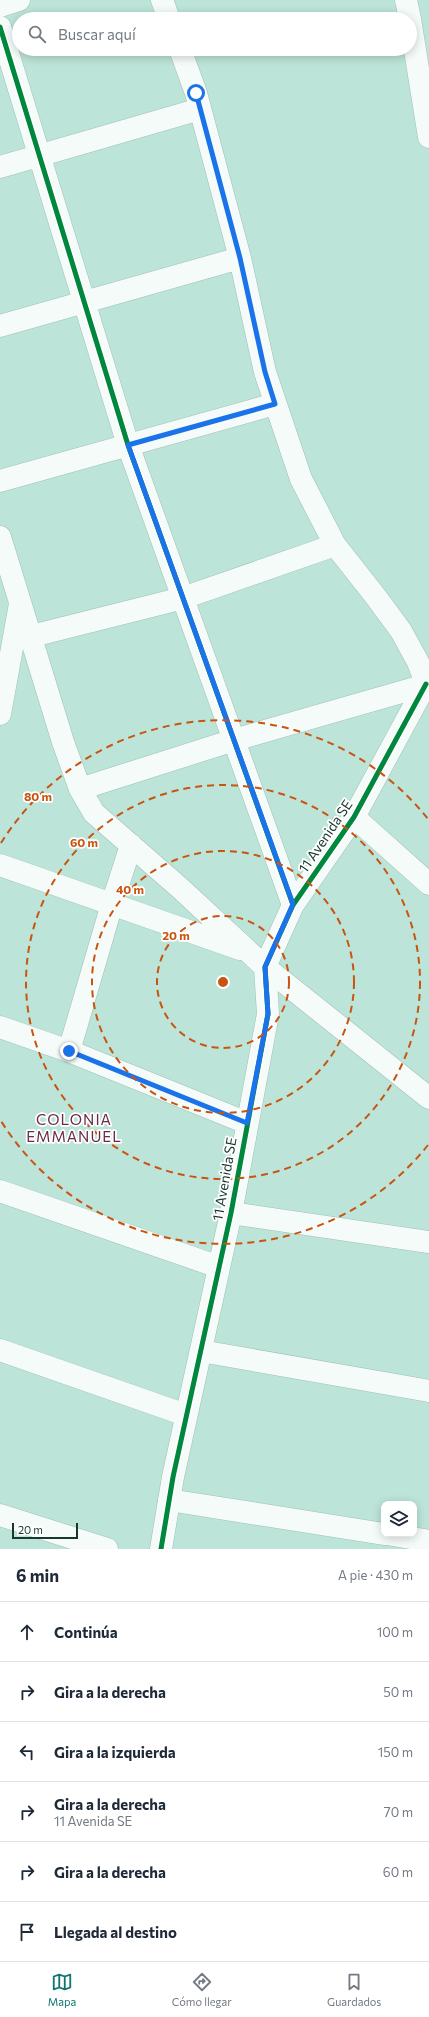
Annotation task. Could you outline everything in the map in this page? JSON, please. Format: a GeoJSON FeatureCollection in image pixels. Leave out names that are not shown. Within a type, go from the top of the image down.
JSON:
{"type":"FeatureCollection","features":[{"type":"Feature","properties":{"kind":"street"},"geometry":{"type":"LineString","coordinates":[[0,6],[19,0]]}},
{"type":"Feature","properties":{"kind":"street"},"geometry":{"type":"LineString","coordinates":[[162,0],[166,12]]}},
{"type":"Feature","properties":{"kind":"street"},"geometry":{"type":"LineString","coordinates":[[406,0],[410,12]]}},
{"type":"Feature","properties":{"kind":"street"},"geometry":{"type":"LineString","coordinates":[[0,27],[128,445],[293,904]]}},
{"type":"Feature","properties":{"kind":"street"},"geometry":{"type":"LineString","coordinates":[[417,36],[429,137]]}},
{"type":"Feature","properties":{"kind":"street"},"geometry":{"type":"LineString","coordinates":[[80,789],[234,740],[428,687],[418,662],[401,631],[335,545],[301,479],[265,372],[240,258],[200,109],[182,56]]}},
{"type":"Feature","properties":{"kind":"street"},"geometry":{"type":"LineString","coordinates":[[0,167],[200,109]]}},
{"type":"Feature","properties":{"kind":"street"},"geometry":{"type":"LineString","coordinates":[[0,326],[240,258]]}},
{"type":"Feature","properties":{"kind":"street"},"geometry":{"type":"LineString","coordinates":[[0,481],[275,404]]}},
{"type":"Feature","properties":{"kind":"street"},"geometry":{"type":"LineString","coordinates":[[0,537],[32,636],[63,742],[80,789],[94,813],[180,888],[265,967],[429,1098]]}},
{"type":"Feature","properties":{"kind":"street"},"geometry":{"type":"LineString","coordinates":[[32,636],[183,598],[335,545]]}},
{"type":"Feature","properties":{"kind":"street"},"geometry":{"type":"LineString","coordinates":[[0,714],[21,603]]}},
{"type":"Feature","properties":{"kind":"street","name":"11 Avenida SE"},"geometry":{"type":"LineString","coordinates":[[161,1549],[186,1416],[231,1213],[268,1014],[265,967],[293,904],[354,817],[428,687]]}},
{"type":"Feature","properties":{"kind":"street"},"geometry":{"type":"LineString","coordinates":[[354,817],[429,884]]}},
{"type":"Feature","properties":{"kind":"street"},"geometry":{"type":"LineString","coordinates":[[69,1051],[131,845]]}},
{"type":"Feature","properties":{"kind":"street"},"geometry":{"type":"LineString","coordinates":[[0,865],[249,952]]}},
{"type":"Feature","properties":{"kind":"street"},"geometry":{"type":"LineString","coordinates":[[0,1027],[69,1051],[247,1123]]}},
{"type":"Feature","properties":{"kind":"street"},"geometry":{"type":"LineString","coordinates":[[0,1191],[219,1267]]}},
{"type":"Feature","properties":{"kind":"street"},"geometry":{"type":"LineString","coordinates":[[231,1213],[429,1242]]}},
{"type":"Feature","properties":{"kind":"street"},"geometry":{"type":"LineString","coordinates":[[0,1350],[186,1416]]}},
{"type":"Feature","properties":{"kind":"street"},"geometry":{"type":"LineString","coordinates":[[200,1351],[429,1391]]}},
{"type":"Feature","properties":{"kind":"street"},"geometry":{"type":"LineString","coordinates":[[169,1500],[381,1533]]}},
{"type":"Feature","properties":{"kind":"street"},"geometry":{"type":"LineString","coordinates":[[0,1515],[106,1549]]}},
{"type":"Feature","properties":{"kind":"street"},"geometry":{"type":"LineString","coordinates":[[404,1537],[429,1541]]}},
{"type":"Feature","properties":{"kind":"cycle path"},"geometry":{"type":"LineString","coordinates":[[0,27],[128,445],[293,905]]}},
{"type":"Feature","properties":{"kind":"cycle path"},"geometry":{"type":"LineString","coordinates":[[161,1549],[173,1477],[231,1213],[268,1014],[265,967],[293,905],[354,817],[426,684]]}},
{"type":"Feature","properties":{"kind":"district","name":"COLONIA EMMANUEL"},"geometry":{"type":"Point","coordinates":[74,1128]}},
{"type":"Feature","properties":{"kind":"route"},"geometry":{"type":"LineString","coordinates":[[69,1051],[247,1123],[268,1014],[265,967],[293,904],[128,445],[275,404],[265,372],[240,258],[196,93]]}}]}
